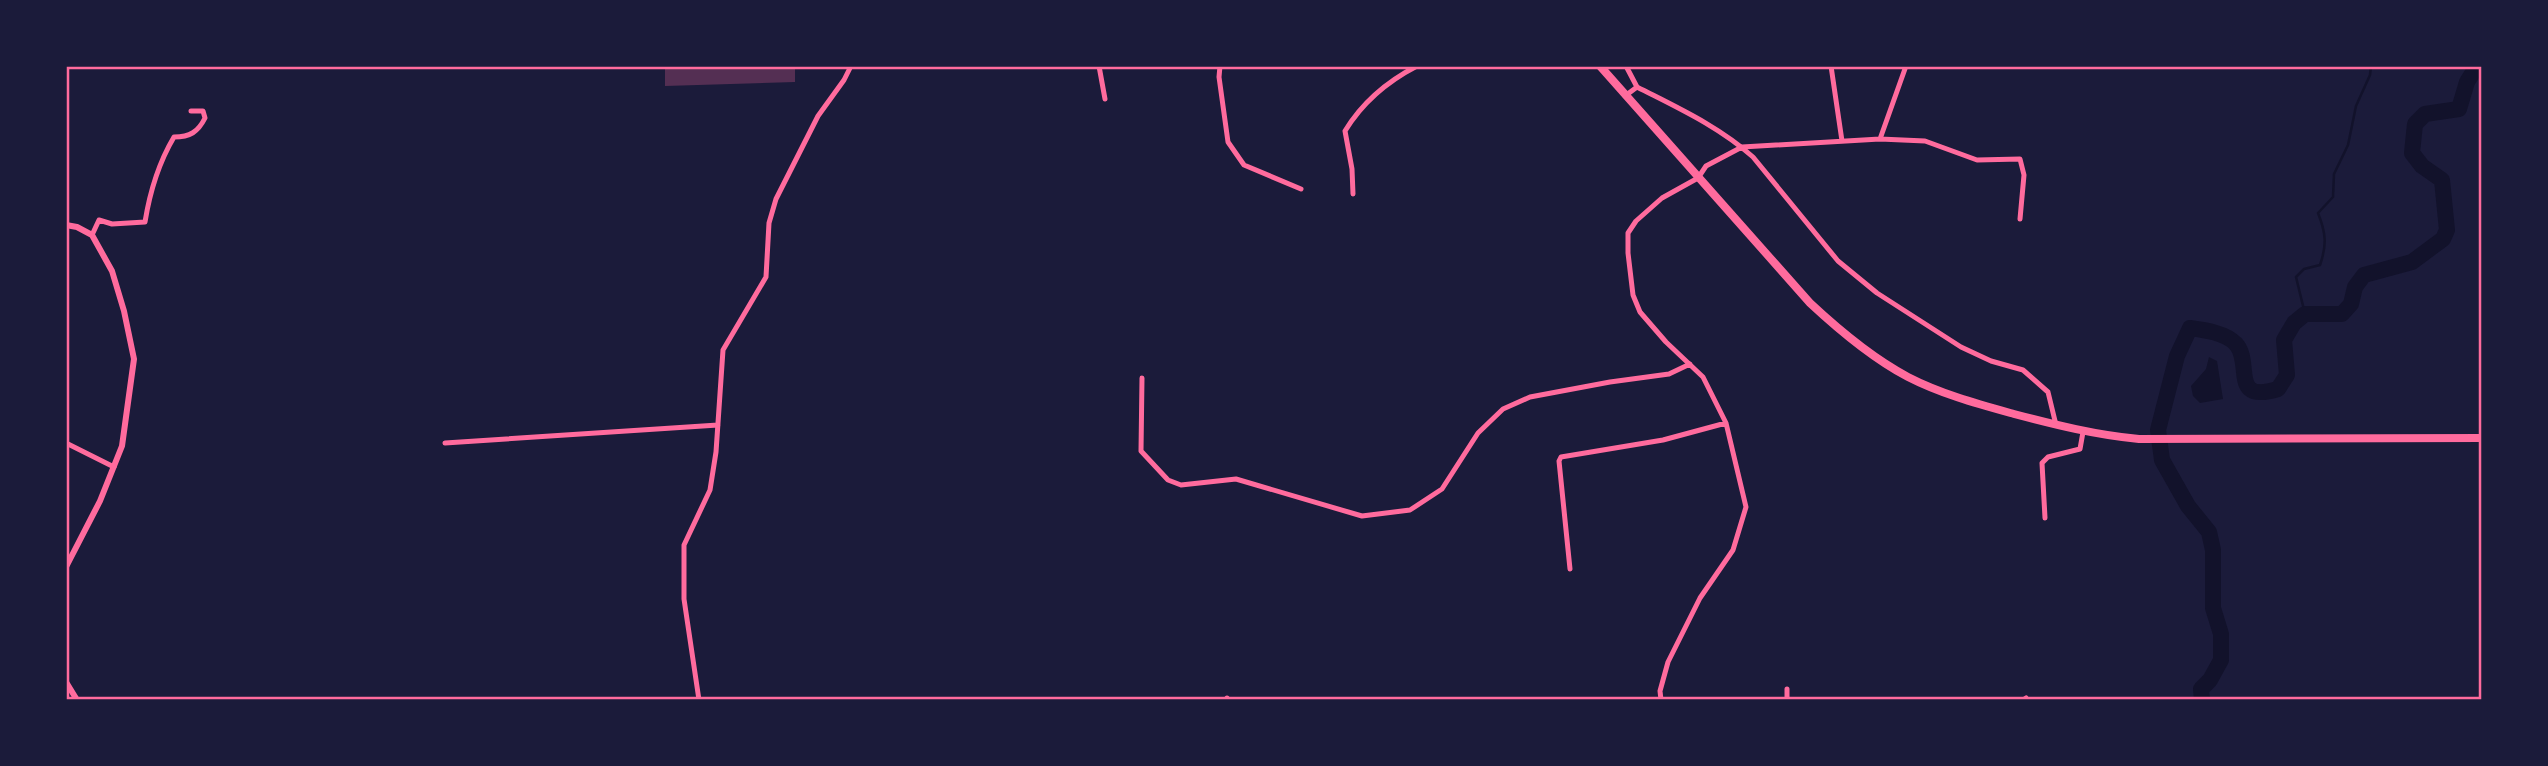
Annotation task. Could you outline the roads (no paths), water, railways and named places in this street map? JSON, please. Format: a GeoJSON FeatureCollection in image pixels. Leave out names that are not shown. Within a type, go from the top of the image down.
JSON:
{"type":"FeatureCollection","features":[{"type":"Feature","properties":{"kind":"main road"},"geometry":{"type":"LineString","coordinates":[[1600,66],[1810,303],[1855,343],[1908,377],[1956,397],[2056,425],[2083,432],[2139,439],[2482,438]]}},
{"type":"Feature","properties":{"kind":"street"},"geometry":{"type":"LineString","coordinates":[[699,699],[684,599],[684,545],[710,490],[723,350],[766,277],[769,223],[776,199],[818,116],[851,66]]}},
{"type":"Feature","properties":{"kind":"street"},"geometry":{"type":"LineString","coordinates":[[1100,66],[1105,99]]}},
{"type":"Feature","properties":{"kind":"street"},"geometry":{"type":"LineString","coordinates":[[1220,66],[1219,77],[1228,142],[1244,165],[1301,189]]}},
{"type":"Feature","properties":{"kind":"street"},"geometry":{"type":"LineString","coordinates":[[1353,194],[1352,169],[1345,131],[1354,115],[1375,95],[1398,76],[1417,66]]}},
{"type":"Feature","properties":{"kind":"street"},"geometry":{"type":"LineString","coordinates":[[1626,66],[1637,87],[1709,123],[1742,147],[1838,261],[1877,293],[1961,347],[2023,370],[2048,392],[2056,425]]}},
{"type":"Feature","properties":{"kind":"street"},"geometry":{"type":"LineString","coordinates":[[1831,66],[1842,141]]}},
{"type":"Feature","properties":{"kind":"street"},"geometry":{"type":"LineString","coordinates":[[1880,139],[1906,66]]}},
{"type":"Feature","properties":{"kind":"street"},"geometry":{"type":"LineString","coordinates":[[1625,96],[1637,87]]}},
{"type":"Feature","properties":{"kind":"street"},"geometry":{"type":"LineString","coordinates":[[92,235],[99,220],[112,224],[145,222],[152,182],[174,137],[199,130],[205,118],[203,111],[191,111]]}},
{"type":"Feature","properties":{"kind":"street"},"geometry":{"type":"LineString","coordinates":[[1661,699],[1660,691],[1668,662],[1700,598],[1733,550],[1746,507],[1726,423],[1703,377],[1666,342],[1640,312],[1633,295],[1628,233],[1636,220],[1662,198],[1698,178],[1706,166],[1742,147],[1880,139],[1924,141],[1977,160],[2020,159],[2024,175],[2020,219]]}},
{"type":"Feature","properties":{"kind":"street"},"geometry":{"type":"LineString","coordinates":[[66,225],[92,235],[112,271],[134,359],[122,446],[100,501],[66,567]]}},
{"type":"Feature","properties":{"kind":"street"},"geometry":{"type":"LineString","coordinates":[[1142,378],[1141,451],[1168,480],[1181,485],[1236,479],[1362,516],[1410,510],[1441,489],[1478,433],[1503,409],[1530,397],[1669,374],[1690,364]]}},
{"type":"Feature","properties":{"kind":"street"},"geometry":{"type":"LineString","coordinates":[[1570,569],[1559,461],[1561,457],[1663,440],[1726,423]]}},
{"type":"Feature","properties":{"kind":"street"},"geometry":{"type":"LineString","coordinates":[[445,443],[718,425]]}},
{"type":"Feature","properties":{"kind":"street"},"geometry":{"type":"LineString","coordinates":[[2045,518],[2042,463],[2048,457],[2080,449],[2083,432]]}},
{"type":"Feature","properties":{"kind":"street"},"geometry":{"type":"LineString","coordinates":[[66,443],[114,467]]}},
{"type":"Feature","properties":{"kind":"street"},"geometry":{"type":"LineString","coordinates":[[66,682],[76,699]]}},
{"type":"Feature","properties":{"kind":"street"},"geometry":{"type":"LineString","coordinates":[[1787,689],[1787,699]]}},
{"type":"Feature","properties":{"kind":"waterway"},"geometry":{"type":"LineString","coordinates":[[2305,314],[2296,277],[2304,269],[2320,265],[2325,239],[2318,213],[2333,197],[2334,174],[2348,145],[2356,106],[2370,75],[2371,66]]}},
{"type":"Feature","properties":{"kind":"waterway"},"geometry":{"type":"LineString","coordinates":[[2202,700],[2201,689],[2210,680],[2221,660],[2221,634],[2213,608],[2213,550],[2209,532],[2188,506],[2162,460],[2158,430],[2177,356],[2190,328],[2215,333],[2236,344],[2241,352],[2245,379],[2253,391],[2278,389],[2287,375],[2284,340],[2294,323],[2305,314],[2342,314],[2351,304],[2355,287],[2364,275],[2412,262],[2443,239],[2447,230],[2442,180],[2422,166],[2412,153],[2415,124],[2425,114],[2459,109],[2467,82],[2477,66]]}}]}
